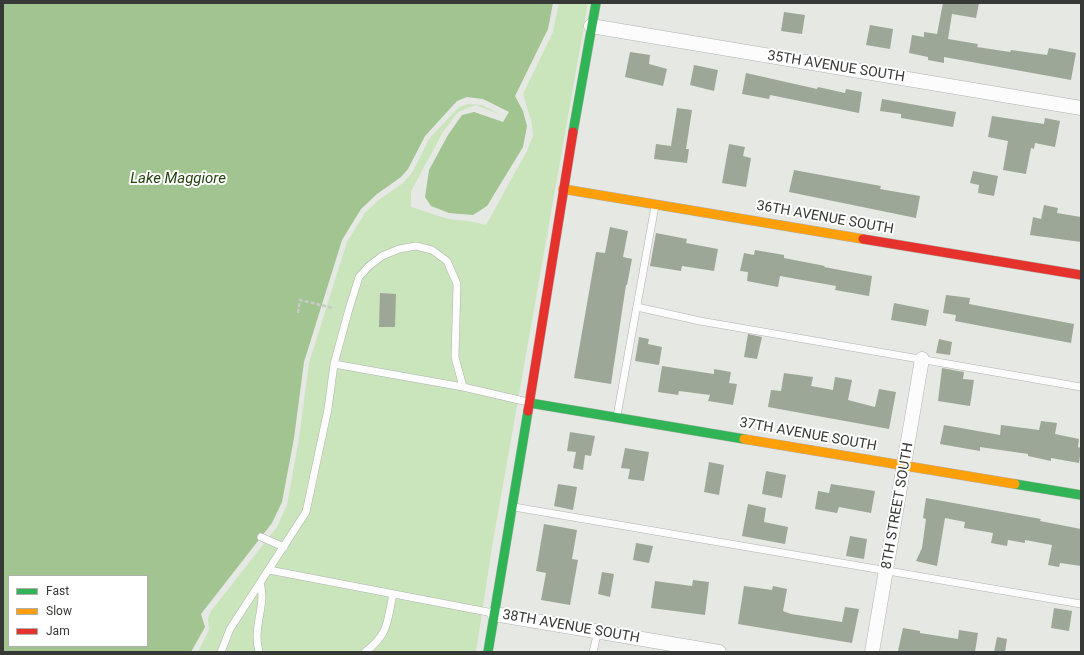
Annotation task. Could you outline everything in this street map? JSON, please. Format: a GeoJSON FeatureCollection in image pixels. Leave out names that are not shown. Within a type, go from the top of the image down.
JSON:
{"type":"FeatureCollection","features":[{"type":"Feature","properties":{"kind":"street"},"geometry":{"type":"LineString","coordinates":[[488,652],[530,403],[563,189],[596,3]]}},
{"type":"Feature","properties":{"kind":"street","name":"35TH AVENUE SOUTH"},"geometry":{"type":"LineString","coordinates":[[591,26],[1081,108]]}},
{"type":"Feature","properties":{"kind":"street","name":"36TH AVENUE SOUTH"},"geometry":{"type":"LineString","coordinates":[[563,189],[655,203],[1081,275]]}},
{"type":"Feature","properties":{"kind":"street","name":"8TH STREET SOUTH"},"geometry":{"type":"LineString","coordinates":[[872,652],[906,465],[922,359]]}},
{"type":"Feature","properties":{"kind":"street","name":"37TH AVENUE SOUTH"},"geometry":{"type":"LineString","coordinates":[[530,403],[1081,495]]}},
{"type":"Feature","properties":{"kind":"street","name":"38TH AVENUE SOUTH"},"geometry":{"type":"LineString","coordinates":[[494,614],[598,631],[679,648],[719,652]]}},
{"type":"Feature","properties":{"kind":"lane"},"geometry":{"type":"LineString","coordinates":[[617,417],[655,203]]}},
{"type":"Feature","properties":{"kind":"lane"},"geometry":{"type":"LineString","coordinates":[[221,652],[230,629],[249,602],[306,512],[328,409],[334,364],[359,277],[368,267],[382,256],[416,246],[432,250],[447,261],[457,284],[455,357],[463,387]]}},
{"type":"Feature","properties":{"kind":"lane"},"geometry":{"type":"LineString","coordinates":[[637,307],[700,321],[1081,387]]}},
{"type":"Feature","properties":{"kind":"lane"},"geometry":{"type":"LineString","coordinates":[[334,364],[463,387],[530,403]]}},
{"type":"Feature","properties":{"kind":"lane"},"geometry":{"type":"LineString","coordinates":[[513,507],[886,572],[1081,604]]}},
{"type":"Feature","properties":{"kind":"lane"},"geometry":{"type":"LineString","coordinates":[[262,537],[284,547]]}},
{"type":"Feature","properties":{"kind":"lane"},"geometry":{"type":"LineString","coordinates":[[269,570],[494,614]]}},
{"type":"Feature","properties":{"kind":"lane"},"geometry":{"type":"LineString","coordinates":[[259,652],[256,642],[257,625],[264,594],[260,583]]}},
{"type":"Feature","properties":{"kind":"lane"},"geometry":{"type":"LineString","coordinates":[[365,652],[377,643],[385,632],[393,594]]}},
{"type":"Feature","properties":{"kind":"lane"},"geometry":{"type":"LineString","coordinates":[[593,652],[598,631]]}},
{"type":"Feature","properties":{"kind":"path"},"geometry":{"type":"LineString","coordinates":[[298,313],[300,300],[333,308]]}},
{"type":"Feature","properties":{"kind":"shaded area"},"geometry":{"type":"Polygon","coordinates":[[[559,3],[588,3],[492,547],[476,652],[198,652],[209,630],[208,618],[211,611],[277,527],[287,505],[299,439],[309,363],[347,242],[365,213],[380,199],[403,183],[412,173],[429,139],[459,107],[468,104],[482,105],[501,115],[476,105],[458,112],[443,132],[411,191],[411,207],[448,219],[486,225],[527,151],[533,136],[532,124],[523,94],[553,32],[559,3]]]}},
{"type":"Feature","properties":{"kind":"water","name":"Lake Maggiore"},"geometry":{"type":"Polygon","coordinates":[[[3,3],[553,3],[548,29],[515,96],[523,111],[527,126],[523,147],[487,206],[473,215],[449,213],[431,206],[425,197],[429,170],[448,135],[462,115],[474,112],[503,122],[509,112],[483,99],[467,97],[457,101],[425,136],[408,169],[401,177],[377,194],[361,209],[342,240],[304,362],[294,438],[282,502],[272,523],[201,614],[205,627],[191,652],[3,652],[3,3]]]}},
{"type":"Feature","properties":{"kind":"building"},"geometry":{"type":"Polygon","coordinates":[[[943,3],[979,3],[976,18],[952,14],[948,39],[978,44],[977,47],[1010,52],[1011,50],[1047,55],[1049,48],[1076,53],[1071,80],[944,57],[944,63],[928,60],[928,57],[909,53],[912,35],[924,37],[924,32],[937,34],[943,3]]]}},
{"type":"Feature","properties":{"kind":"building"},"geometry":{"type":"Polygon","coordinates":[[[784,12],[805,15],[802,34],[781,31],[784,12]]]}},
{"type":"Feature","properties":{"kind":"building"},"geometry":{"type":"Polygon","coordinates":[[[870,25],[893,29],[890,49],[866,45],[870,25]]]}},
{"type":"Feature","properties":{"kind":"building"},"geometry":{"type":"Polygon","coordinates":[[[630,52],[650,55],[649,64],[667,69],[663,86],[625,77],[630,52]]]}},
{"type":"Feature","properties":{"kind":"building"},"geometry":{"type":"Polygon","coordinates":[[[694,65],[718,70],[714,91],[690,85],[694,65]]]}},
{"type":"Feature","properties":{"kind":"building"},"geometry":{"type":"Polygon","coordinates":[[[746,73],[817,89],[818,87],[845,93],[846,89],[862,92],[859,113],[770,95],[769,99],[742,94],[746,73]]]}},
{"type":"Feature","properties":{"kind":"building"},"geometry":{"type":"Polygon","coordinates":[[[882,99],[956,112],[953,127],[901,118],[901,114],[880,111],[882,99]]]}},
{"type":"Feature","properties":{"kind":"building"},"geometry":{"type":"Polygon","coordinates":[[[677,108],[692,110],[686,149],[689,149],[687,163],[654,159],[656,144],[671,146],[677,108]]]}},
{"type":"Feature","properties":{"kind":"building"},"geometry":{"type":"Polygon","coordinates":[[[992,116],[1044,124],[1045,118],[1060,121],[1055,147],[1035,143],[1034,149],[1031,148],[1026,174],[1003,170],[1008,141],[988,137],[992,116]]]}},
{"type":"Feature","properties":{"kind":"building"},"geometry":{"type":"Polygon","coordinates":[[[729,144],[745,147],[743,156],[751,158],[746,187],[722,183],[729,144]]]}},
{"type":"Feature","properties":{"kind":"building"},"geometry":{"type":"Polygon","coordinates":[[[794,170],[881,186],[880,189],[920,196],[916,218],[789,192],[794,170]]]}},
{"type":"Feature","properties":{"kind":"building"},"geometry":{"type":"Polygon","coordinates":[[[973,171],[998,176],[994,196],[978,193],[979,185],[970,183],[973,171]]]}},
{"type":"Feature","properties":{"kind":"building"},"geometry":{"type":"Polygon","coordinates":[[[1044,205],[1058,208],[1057,213],[1081,217],[1081,242],[1030,235],[1033,217],[1041,219],[1044,205]]]}},
{"type":"Feature","properties":{"kind":"building"},"geometry":{"type":"Polygon","coordinates":[[[610,227],[628,231],[623,257],[632,259],[626,285],[611,384],[574,378],[596,252],[605,253],[610,227]]]}},
{"type":"Feature","properties":{"kind":"building"},"geometry":{"type":"Polygon","coordinates":[[[656,233],[687,239],[686,243],[718,249],[714,271],[682,266],[681,271],[650,266],[656,233]]]}},
{"type":"Feature","properties":{"kind":"building"},"geometry":{"type":"Polygon","coordinates":[[[755,250],[784,255],[784,258],[825,266],[824,267],[872,276],[869,296],[835,290],[836,286],[780,276],[778,287],[747,281],[748,272],[740,271],[744,253],[754,255],[755,250]]]}},
{"type":"Feature","properties":{"kind":"building"},"geometry":{"type":"Polygon","coordinates":[[[380,293],[396,294],[395,327],[379,327],[380,293]]]}},
{"type":"Feature","properties":{"kind":"building"},"geometry":{"type":"Polygon","coordinates":[[[946,295],[970,298],[969,304],[1074,324],[1071,343],[955,321],[956,315],[943,313],[946,295]]]}},
{"type":"Feature","properties":{"kind":"building"},"geometry":{"type":"Polygon","coordinates":[[[894,303],[929,310],[926,326],[891,320],[894,303]]]}},
{"type":"Feature","properties":{"kind":"building"},"geometry":{"type":"Polygon","coordinates":[[[748,334],[762,337],[757,359],[744,357],[748,334]]]}},
{"type":"Feature","properties":{"kind":"building"},"geometry":{"type":"Polygon","coordinates":[[[639,337],[649,339],[648,344],[662,347],[659,365],[635,361],[639,337]]]}},
{"type":"Feature","properties":{"kind":"building"},"geometry":{"type":"Polygon","coordinates":[[[939,339],[952,342],[950,355],[936,353],[939,339]]]}},
{"type":"Feature","properties":{"kind":"building"},"geometry":{"type":"Polygon","coordinates":[[[662,366],[714,374],[714,369],[731,372],[729,383],[737,384],[733,405],[708,401],[710,395],[679,391],[678,395],[658,392],[662,366]]]}},
{"type":"Feature","properties":{"kind":"building"},"geometry":{"type":"Polygon","coordinates":[[[942,368],[964,372],[963,379],[974,380],[970,406],[938,401],[942,368]]]}},
{"type":"Feature","properties":{"kind":"building"},"geometry":{"type":"Polygon","coordinates":[[[784,373],[813,377],[811,386],[833,390],[835,377],[852,380],[848,400],[875,407],[879,389],[896,392],[889,429],[768,407],[771,390],[781,391],[784,373]]]}},
{"type":"Feature","properties":{"kind":"building"},"geometry":{"type":"Polygon","coordinates":[[[1041,421],[1057,423],[1055,434],[1079,439],[1078,447],[1081,448],[1081,450],[1079,463],[1051,458],[1051,461],[1028,456],[1028,454],[980,447],[980,451],[940,444],[944,425],[1000,435],[1001,425],[1039,430],[1041,421]]]}},
{"type":"Feature","properties":{"kind":"building"},"geometry":{"type":"Polygon","coordinates":[[[570,432],[595,436],[591,456],[585,455],[583,470],[573,468],[576,452],[567,451],[570,432]]]}},
{"type":"Feature","properties":{"kind":"building"},"geometry":{"type":"Polygon","coordinates":[[[625,448],[649,452],[644,481],[628,479],[630,469],[621,468],[625,448]]]}},
{"type":"Feature","properties":{"kind":"building"},"geometry":{"type":"Polygon","coordinates":[[[709,462],[724,465],[719,495],[704,492],[709,462]]]}},
{"type":"Feature","properties":{"kind":"building"},"geometry":{"type":"Polygon","coordinates":[[[766,471],[786,475],[782,498],[762,494],[766,471]]]}},
{"type":"Feature","properties":{"kind":"building"},"geometry":{"type":"Polygon","coordinates":[[[558,484],[577,487],[573,510],[554,506],[558,484]]]}},
{"type":"Feature","properties":{"kind":"building"},"geometry":{"type":"Polygon","coordinates":[[[831,484],[875,491],[871,513],[839,507],[837,513],[815,509],[818,491],[829,493],[831,484]]]}},
{"type":"Feature","properties":{"kind":"building"},"geometry":{"type":"Polygon","coordinates":[[[926,498],[1041,519],[1040,521],[1081,529],[1081,566],[1060,563],[1059,567],[1048,565],[1052,545],[1025,540],[1025,543],[1008,540],[1007,546],[991,543],[993,533],[964,528],[965,522],[945,518],[937,566],[916,561],[922,548],[926,519],[923,518],[926,498]]]}},
{"type":"Feature","properties":{"kind":"building"},"geometry":{"type":"Polygon","coordinates":[[[748,504],[766,508],[764,522],[788,527],[785,544],[742,536],[748,504]]]}},
{"type":"Feature","properties":{"kind":"building"},"geometry":{"type":"Polygon","coordinates":[[[544,524],[577,530],[572,559],[578,560],[570,605],[541,600],[546,573],[536,571],[544,524]]]}},
{"type":"Feature","properties":{"kind":"building"},"geometry":{"type":"Polygon","coordinates":[[[850,536],[867,539],[864,559],[846,556],[850,536]]]}},
{"type":"Feature","properties":{"kind":"building"},"geometry":{"type":"Polygon","coordinates":[[[636,543],[653,546],[649,563],[633,560],[636,543]]]}},
{"type":"Feature","properties":{"kind":"building"},"geometry":{"type":"Polygon","coordinates":[[[602,572],[614,574],[610,597],[598,594],[602,572]]]}},
{"type":"Feature","properties":{"kind":"building"},"geometry":{"type":"Polygon","coordinates":[[[693,580],[709,582],[705,615],[651,608],[655,581],[692,586],[693,580]]]}},
{"type":"Feature","properties":{"kind":"building"},"geometry":{"type":"Polygon","coordinates":[[[744,586],[772,590],[773,586],[787,589],[783,611],[791,614],[842,622],[845,607],[859,609],[852,643],[738,624],[744,586]]]}},
{"type":"Feature","properties":{"kind":"building"},"geometry":{"type":"Polygon","coordinates":[[[1054,608],[1072,611],[1069,631],[1051,628],[1054,608]]]}},
{"type":"Feature","properties":{"kind":"building"},"geometry":{"type":"Polygon","coordinates":[[[903,628],[920,631],[920,633],[958,639],[959,630],[978,633],[975,652],[898,651],[903,628]]]}},
{"type":"Feature","properties":{"kind":"building"},"geometry":{"type":"Polygon","coordinates":[[[997,637],[1007,639],[1005,652],[994,652],[997,637]]]}},
{"type":"Feature","properties":{"kind":"traffic: fast"},"geometry":{"type":"LineString","coordinates":[[573,132],[596,3]]}},
{"type":"Feature","properties":{"kind":"traffic: fast"},"geometry":{"type":"LineString","coordinates":[[530,403],[744,439]]}},
{"type":"Feature","properties":{"kind":"traffic: fast"},"geometry":{"type":"LineString","coordinates":[[488,652],[528,411]]}},
{"type":"Feature","properties":{"kind":"traffic: fast"},"geometry":{"type":"LineString","coordinates":[[1015,484],[1081,495]]}},
{"type":"Feature","properties":{"kind":"traffic: slow"},"geometry":{"type":"LineString","coordinates":[[563,189],[863,239]]}},
{"type":"Feature","properties":{"kind":"traffic: slow"},"geometry":{"type":"LineString","coordinates":[[744,439],[1015,484]]}},
{"type":"Feature","properties":{"kind":"traffic: jam"},"geometry":{"type":"LineString","coordinates":[[528,411],[573,132]]}},
{"type":"Feature","properties":{"kind":"traffic: jam"},"geometry":{"type":"LineString","coordinates":[[863,239],[1081,275]]}}]}
